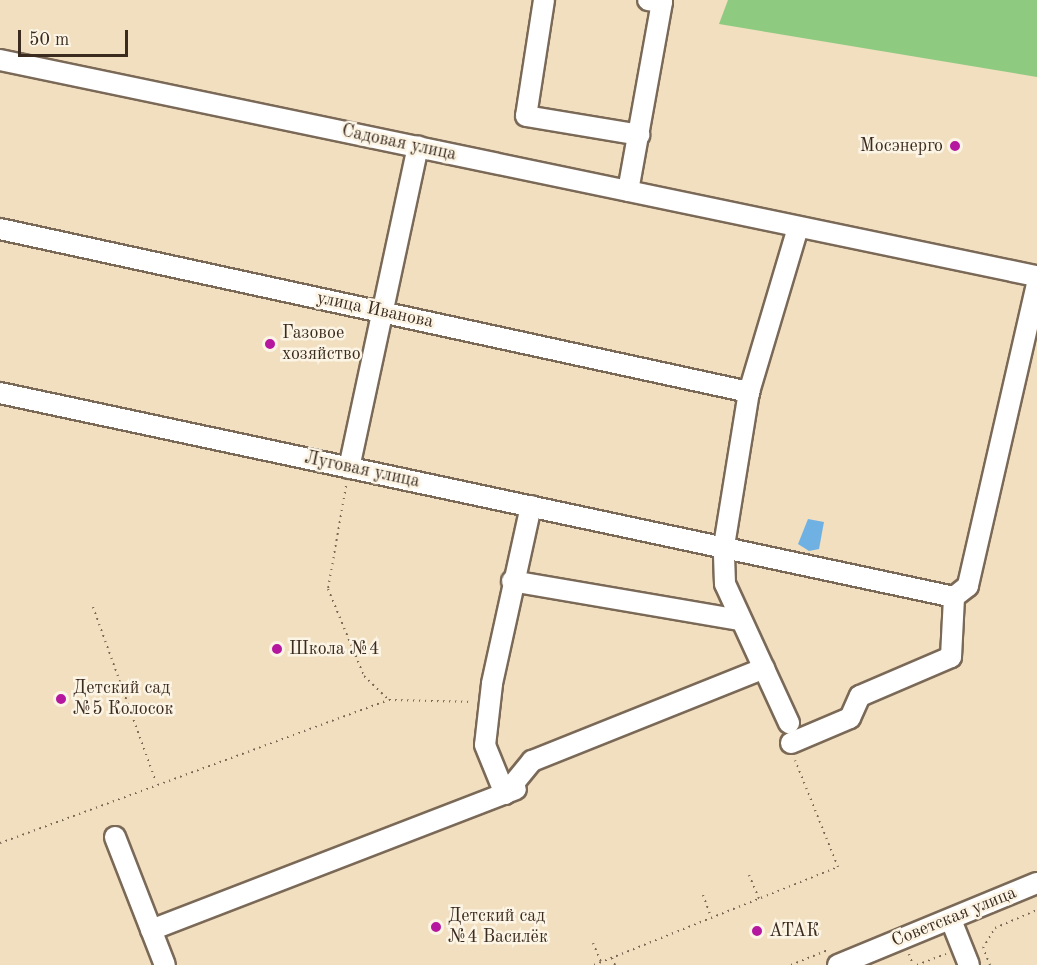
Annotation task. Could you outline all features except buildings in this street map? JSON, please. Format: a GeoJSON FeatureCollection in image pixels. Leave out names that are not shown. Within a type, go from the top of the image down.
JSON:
{"type":"FeatureCollection","features":[{"type":"Feature","properties":{"kind":"street"},"geometry":{"type":"LineString","coordinates":[[544,0],[526,116],[639,135]]}},
{"type":"Feature","properties":{"kind":"street"},"geometry":{"type":"LineString","coordinates":[[628,191],[662,2],[648,0]]}},
{"type":"Feature","properties":{"kind":"street","name":"Садовая улица"},"geometry":{"type":"LineString","coordinates":[[0,60],[418,146],[798,228],[1037,275]]}},
{"type":"Feature","properties":{"kind":"street"},"geometry":{"type":"LineString","coordinates":[[349,468],[418,146]]}},
{"type":"Feature","properties":{"kind":"street"},"geometry":{"type":"LineString","coordinates":[[789,723],[724,584],[724,546],[749,392],[798,228]]}},
{"type":"Feature","properties":{"kind":"street","name":"улица Иванова"},"geometry":{"type":"LineString","coordinates":[[0,229],[749,392]]}},
{"type":"Feature","properties":{"kind":"street"},"geometry":{"type":"LineString","coordinates":[[790,743],[850,718],[860,696],[951,657],[954,597],[968,586],[1037,275]]}},
{"type":"Feature","properties":{"kind":"street","name":"Луговая улица"},"geometry":{"type":"LineString","coordinates":[[0,393],[954,597]]}},
{"type":"Feature","properties":{"kind":"street"},"geometry":{"type":"LineString","coordinates":[[505,794],[485,745],[490,703],[512,581],[531,506]]}},
{"type":"Feature","properties":{"kind":"street"},"geometry":{"type":"LineString","coordinates":[[512,581],[741,620]]}},
{"type":"Feature","properties":{"kind":"street"},"geometry":{"type":"LineString","coordinates":[[505,794],[532,761],[764,668]]}},
{"type":"Feature","properties":{"kind":"street"},"geometry":{"type":"LineString","coordinates":[[151,930],[527,785]]}},
{"type":"Feature","properties":{"kind":"street"},"geometry":{"type":"LineString","coordinates":[[115,837],[165,965]]}},
{"type":"Feature","properties":{"kind":"street","name":"Советская улица"},"geometry":{"type":"LineString","coordinates":[[838,965],[1037,883]]}},
{"type":"Feature","properties":{"kind":"street"},"geometry":{"type":"LineString","coordinates":[[951,920],[968,965]]}},
{"type":"Feature","properties":{"kind":"path"},"geometry":{"type":"LineString","coordinates":[[349,468],[328,589],[364,676],[389,700]]}},
{"type":"Feature","properties":{"kind":"path"},"geometry":{"type":"LineString","coordinates":[[93,607],[156,783]]}},
{"type":"Feature","properties":{"kind":"path"},"geometry":{"type":"LineString","coordinates":[[0,843],[156,783],[389,700],[490,703]]}},
{"type":"Feature","properties":{"kind":"path"},"geometry":{"type":"LineString","coordinates":[[594,965],[838,867],[790,743]]}},
{"type":"Feature","properties":{"kind":"path"},"geometry":{"type":"LineString","coordinates":[[749,875],[759,899]]}},
{"type":"Feature","properties":{"kind":"path"},"geometry":{"type":"LineString","coordinates":[[703,895],[711,918]]}},
{"type":"Feature","properties":{"kind":"path"},"geometry":{"type":"LineString","coordinates":[[990,965],[983,948],[995,928],[1037,910]]}},
{"type":"Feature","properties":{"kind":"path"},"geometry":{"type":"LineString","coordinates":[[593,943],[601,962]]}},
{"type":"Feature","properties":{"kind":"path"},"geometry":{"type":"LineString","coordinates":[[612,958],[615,965]]}},
{"type":"Feature","properties":{"kind":"green space"},"geometry":{"type":"Polygon","coordinates":[[[728,0],[1037,0],[1037,77],[719,24],[728,0]]]}},
{"type":"Feature","properties":{"kind":"water"},"geometry":{"type":"Polygon","coordinates":[[[808,519],[824,522],[819,549],[809,551],[798,544],[808,519]]]}},
{"type":"Feature","properties":{"kind":"place","name":"Мосэнерго"},"geometry":{"type":"Point","coordinates":[955,146]}},
{"type":"Feature","properties":{"kind":"place","name":"Газовое хозяйство"},"geometry":{"type":"Point","coordinates":[270,344]}},
{"type":"Feature","properties":{"kind":"place","name":"Школа №4"},"geometry":{"type":"Point","coordinates":[277,649]}},
{"type":"Feature","properties":{"kind":"place","name":"Детский сад №5 Колосок"},"geometry":{"type":"Point","coordinates":[61,699]}},
{"type":"Feature","properties":{"kind":"place","name":"Детский сад №4 Василёк"},"geometry":{"type":"Point","coordinates":[436,927]}},
{"type":"Feature","properties":{"kind":"place","name":"АТАК"},"geometry":{"type":"Point","coordinates":[757,931]}}]}
